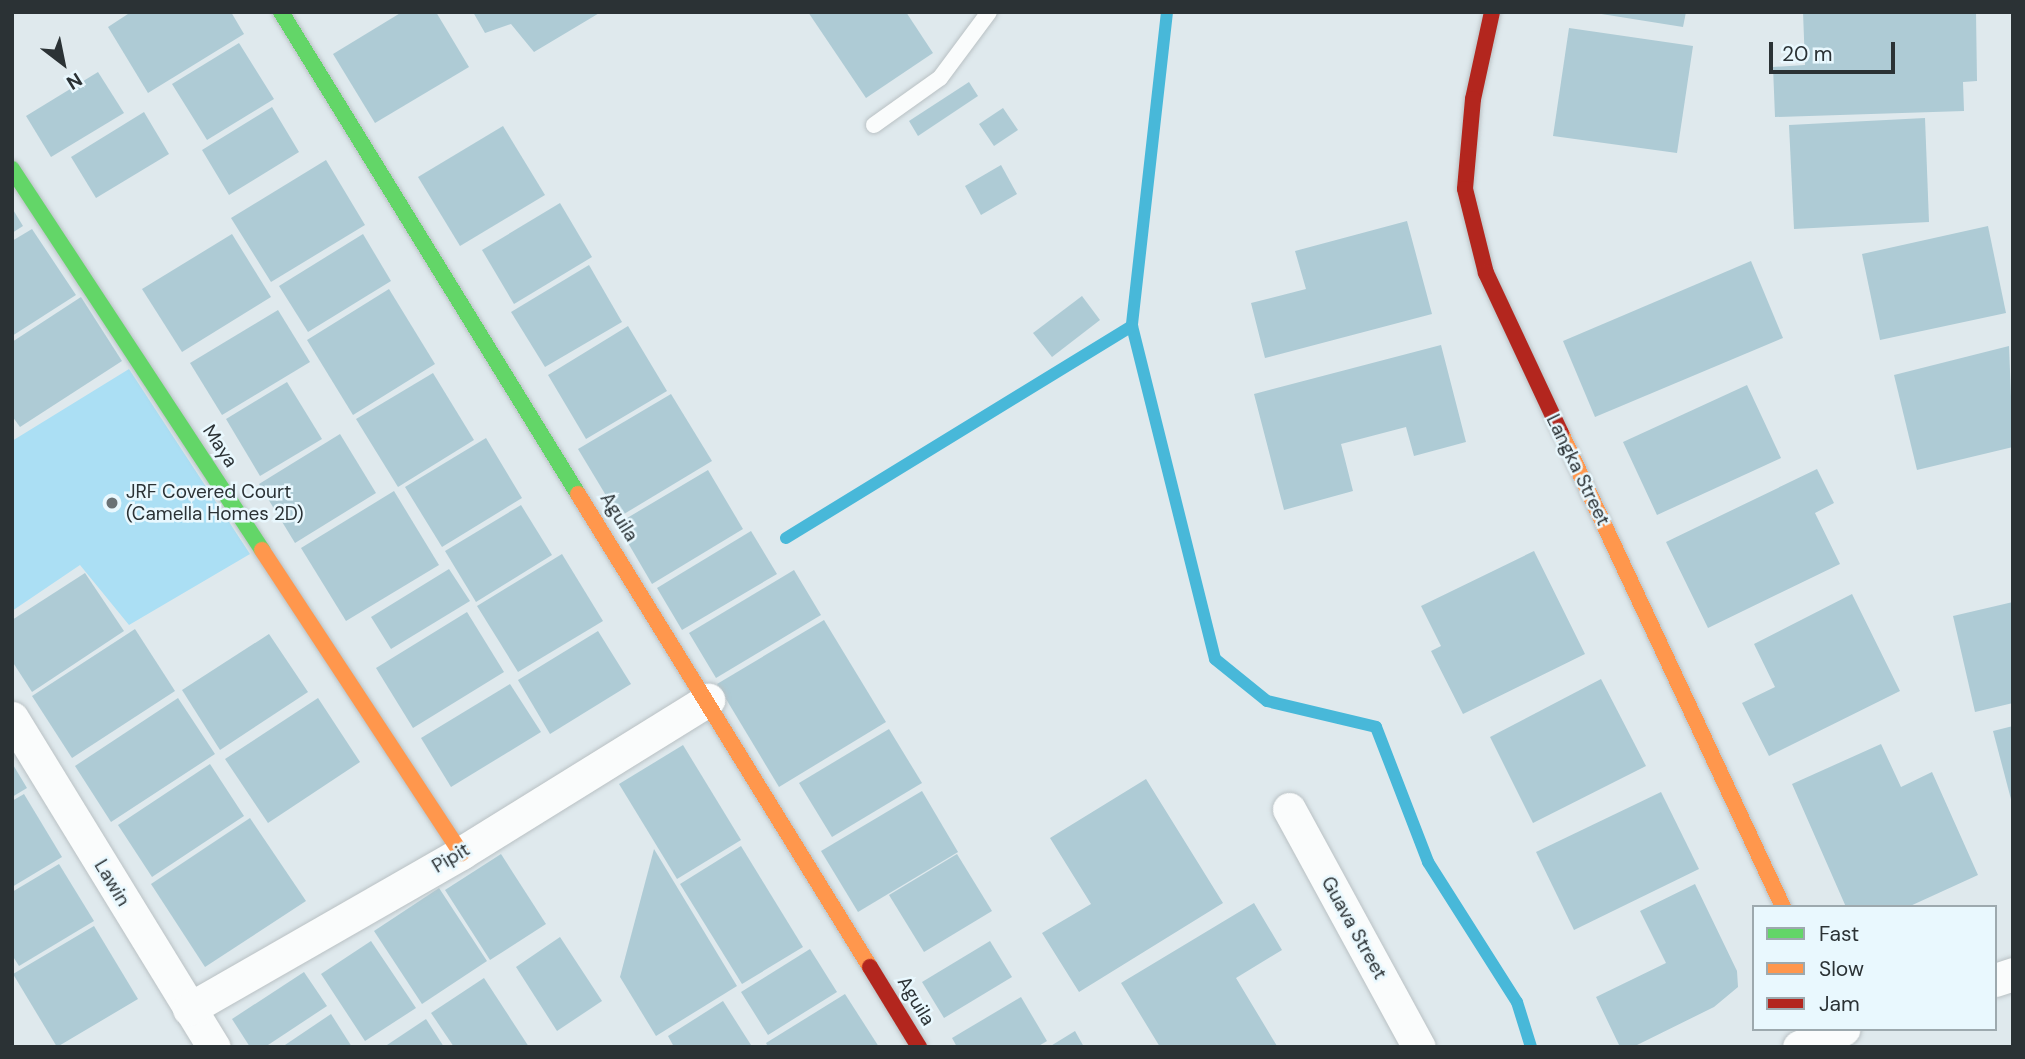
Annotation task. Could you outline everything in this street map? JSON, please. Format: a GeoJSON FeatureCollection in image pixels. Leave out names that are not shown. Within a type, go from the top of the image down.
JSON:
{"type":"FeatureCollection","features":[{"type":"Feature","properties":{"kind":"street","name":"Aguila"},"geometry":{"type":"LineString","coordinates":[[281,12],[708,700],[919,1047]]}},
{"type":"Feature","properties":{"kind":"street","name":"Langka Street"},"geometry":{"type":"LineString","coordinates":[[1492,12],[1473,99],[1465,189],[1486,273],[1782,905]]}},
{"type":"Feature","properties":{"kind":"street","name":"Maya"},"geometry":{"type":"LineString","coordinates":[[12,169],[461,853]]}},
{"type":"Feature","properties":{"kind":"street","name":"Pipit"},"geometry":{"type":"LineString","coordinates":[[190,1009],[461,853],[708,700]]}},
{"type":"Feature","properties":{"kind":"street","name":"Lawin"},"geometry":{"type":"LineString","coordinates":[[12,718],[214,1047]]}},
{"type":"Feature","properties":{"kind":"street","name":"Guava Street"},"geometry":{"type":"LineString","coordinates":[[1289,809],[1419,1047]]}},
{"type":"Feature","properties":{"kind":"street"},"geometry":{"type":"LineString","coordinates":[[1798,1047],[1838,1031]]}},
{"type":"Feature","properties":{"kind":"lane"},"geometry":{"type":"LineString","coordinates":[[874,125],[940,78],[989,12]]}},
{"type":"Feature","properties":{"kind":"shaded area"},"geometry":{"type":"Polygon","coordinates":[[[129,369],[250,554],[129,625],[80,565],[12,611],[12,441],[129,369]]]}},
{"type":"Feature","properties":{"kind":"building"},"geometry":{"type":"Polygon","coordinates":[[[131,12],[231,12],[244,34],[148,93],[108,27],[131,12]]]}},
{"type":"Feature","properties":{"kind":"building"},"geometry":{"type":"Polygon","coordinates":[[[402,12],[436,12],[469,67],[375,123],[333,54],[402,12]]]}},
{"type":"Feature","properties":{"kind":"building"},"geometry":{"type":"Polygon","coordinates":[[[473,12],[601,12],[534,52],[511,24],[485,33],[473,12]]]}},
{"type":"Feature","properties":{"kind":"building"},"geometry":{"type":"Polygon","coordinates":[[[808,12],[906,12],[933,53],[866,98],[808,12]]]}},
{"type":"Feature","properties":{"kind":"building"},"geometry":{"type":"Polygon","coordinates":[[[1589,12],[1686,12],[1683,27],[1589,12]]]}},
{"type":"Feature","properties":{"kind":"building"},"geometry":{"type":"Polygon","coordinates":[[[1803,12],[1976,12],[1977,81],[1963,82],[1964,111],[1775,117],[1773,67],[1805,65],[1803,12]]]}},
{"type":"Feature","properties":{"kind":"building"},"geometry":{"type":"Polygon","coordinates":[[[1569,28],[1693,46],[1677,153],[1553,136],[1569,28]]]}},
{"type":"Feature","properties":{"kind":"building"},"geometry":{"type":"Polygon","coordinates":[[[239,43],[274,99],[207,140],[172,84],[239,43]]]}},
{"type":"Feature","properties":{"kind":"building"},"geometry":{"type":"Polygon","coordinates":[[[98,72],[124,113],[51,157],[26,116],[98,72]]]}},
{"type":"Feature","properties":{"kind":"building"},"geometry":{"type":"Polygon","coordinates":[[[969,82],[978,96],[918,136],[909,121],[969,82]]]}},
{"type":"Feature","properties":{"kind":"building"},"geometry":{"type":"Polygon","coordinates":[[[272,107],[299,152],[229,195],[202,150],[272,107]]]}},
{"type":"Feature","properties":{"kind":"building"},"geometry":{"type":"Polygon","coordinates":[[[1003,108],[1018,130],[994,146],[979,124],[1003,108]]]}},
{"type":"Feature","properties":{"kind":"building"},"geometry":{"type":"Polygon","coordinates":[[[144,112],[169,154],[96,198],[71,157],[144,112]]]}},
{"type":"Feature","properties":{"kind":"building"},"geometry":{"type":"Polygon","coordinates":[[[1925,118],[1929,222],[1794,229],[1789,125],[1925,118]]]}},
{"type":"Feature","properties":{"kind":"building"},"geometry":{"type":"Polygon","coordinates":[[[503,126],[545,195],[460,246],[418,177],[503,126]]]}},
{"type":"Feature","properties":{"kind":"building"},"geometry":{"type":"Polygon","coordinates":[[[326,160],[365,225],[271,282],[231,218],[326,160]]]}},
{"type":"Feature","properties":{"kind":"building"},"geometry":{"type":"Polygon","coordinates":[[[1001,165],[1017,194],[981,215],[965,186],[1001,165]]]}},
{"type":"Feature","properties":{"kind":"building"},"geometry":{"type":"Polygon","coordinates":[[[560,203],[592,257],[514,304],[482,250],[560,203]]]}},
{"type":"Feature","properties":{"kind":"building"},"geometry":{"type":"Polygon","coordinates":[[[12,208],[23,226],[12,233],[12,208]]]}},
{"type":"Feature","properties":{"kind":"building"},"geometry":{"type":"Polygon","coordinates":[[[1407,221],[1432,314],[1265,358],[1251,303],[1306,289],[1295,251],[1407,221]]]}},
{"type":"Feature","properties":{"kind":"building"},"geometry":{"type":"Polygon","coordinates":[[[1988,226],[2006,313],[1880,340],[1862,254],[1988,226]]]}},
{"type":"Feature","properties":{"kind":"building"},"geometry":{"type":"Polygon","coordinates":[[[32,229],[76,295],[12,336],[12,241],[32,229]]]}},
{"type":"Feature","properties":{"kind":"building"},"geometry":{"type":"Polygon","coordinates":[[[232,234],[271,297],[182,352],[142,289],[232,234]]]}},
{"type":"Feature","properties":{"kind":"building"},"geometry":{"type":"Polygon","coordinates":[[[363,234],[391,281],[308,332],[279,286],[363,234]]]}},
{"type":"Feature","properties":{"kind":"building"},"geometry":{"type":"Polygon","coordinates":[[[1751,261],[1783,338],[1595,417],[1563,341],[1751,261]]]}},
{"type":"Feature","properties":{"kind":"building"},"geometry":{"type":"Polygon","coordinates":[[[589,265],[622,322],[545,367],[511,312],[589,265]]]}},
{"type":"Feature","properties":{"kind":"building"},"geometry":{"type":"Polygon","coordinates":[[[389,289],[435,364],[353,415],[307,340],[389,289]]]}},
{"type":"Feature","properties":{"kind":"building"},"geometry":{"type":"Polygon","coordinates":[[[1082,296],[1100,320],[1052,357],[1033,333],[1082,296]]]}},
{"type":"Feature","properties":{"kind":"building"},"geometry":{"type":"Polygon","coordinates":[[[81,297],[122,361],[20,427],[12,416],[12,342],[81,297]]]}},
{"type":"Feature","properties":{"kind":"building"},"geometry":{"type":"Polygon","coordinates":[[[278,310],[310,362],[222,415],[190,363],[278,310]]]}},
{"type":"Feature","properties":{"kind":"building"},"geometry":{"type":"Polygon","coordinates":[[[628,326],[667,391],[586,439],[548,375],[628,326]]]}},
{"type":"Feature","properties":{"kind":"building"},"geometry":{"type":"Polygon","coordinates":[[[1441,345],[1466,442],[1414,456],[1406,427],[1341,444],[1353,491],[1284,510],[1254,394],[1441,345]]]}},
{"type":"Feature","properties":{"kind":"building"},"geometry":{"type":"Polygon","coordinates":[[[2009,346],[2013,447],[1917,470],[1894,375],[2009,346]]]}},
{"type":"Feature","properties":{"kind":"building"},"geometry":{"type":"Polygon","coordinates":[[[433,373],[474,440],[398,487],[356,419],[433,373]]]}},
{"type":"Feature","properties":{"kind":"building"},"geometry":{"type":"Polygon","coordinates":[[[287,382],[322,439],[260,476],[226,419],[287,382]]]}},
{"type":"Feature","properties":{"kind":"building"},"geometry":{"type":"Polygon","coordinates":[[[1747,385],[1781,458],[1657,515],[1623,442],[1747,385]]]}},
{"type":"Feature","properties":{"kind":"building"},"geometry":{"type":"Polygon","coordinates":[[[671,394],[712,461],[619,517],[578,449],[671,394]]]}},
{"type":"Feature","properties":{"kind":"building"},"geometry":{"type":"Polygon","coordinates":[[[340,434],[376,493],[295,543],[259,484],[340,434]]]}},
{"type":"Feature","properties":{"kind":"building"},"geometry":{"type":"Polygon","coordinates":[[[486,438],[522,498],[442,547],[405,487],[486,438]]]}},
{"type":"Feature","properties":{"kind":"building"},"geometry":{"type":"Polygon","coordinates":[[[1817,469],[1834,503],[1815,513],[1840,564],[1708,628],[1666,542],[1817,469]]]}},
{"type":"Feature","properties":{"kind":"building"},"geometry":{"type":"Polygon","coordinates":[[[708,470],[743,529],[652,584],[617,524],[708,470]]]}},
{"type":"Feature","properties":{"kind":"building"},"geometry":{"type":"Polygon","coordinates":[[[394,491],[439,565],[346,621],[301,548],[394,491]]]}},
{"type":"Feature","properties":{"kind":"building"},"geometry":{"type":"Polygon","coordinates":[[[521,505],[552,555],[476,602],[445,551],[521,505]]]}},
{"type":"Feature","properties":{"kind":"building"},"geometry":{"type":"Polygon","coordinates":[[[751,531],[777,574],[682,630],[657,588],[751,531]]]}},
{"type":"Feature","properties":{"kind":"building"},"geometry":{"type":"Polygon","coordinates":[[[1534,551],[1585,654],[1463,714],[1431,651],[1441,646],[1421,606],[1534,551]]]}},
{"type":"Feature","properties":{"kind":"building"},"geometry":{"type":"Polygon","coordinates":[[[562,554],[603,621],[518,672],[477,606],[562,554]]]}},
{"type":"Feature","properties":{"kind":"building"},"geometry":{"type":"Polygon","coordinates":[[[449,569],[470,601],[391,649],[371,617],[449,569]]]}},
{"type":"Feature","properties":{"kind":"building"},"geometry":{"type":"Polygon","coordinates":[[[794,570],[821,615],[716,678],[689,633],[794,570]]]}},
{"type":"Feature","properties":{"kind":"building"},"geometry":{"type":"Polygon","coordinates":[[[85,573],[124,631],[32,692],[12,661],[12,620],[85,573]]]}},
{"type":"Feature","properties":{"kind":"building"},"geometry":{"type":"Polygon","coordinates":[[[1852,594],[1900,691],[1769,756],[1742,703],[1775,687],[1754,644],[1852,594]]]}},
{"type":"Feature","properties":{"kind":"building"},"geometry":{"type":"Polygon","coordinates":[[[2013,602],[2013,703],[1975,712],[1953,616],[2013,602]]]}},
{"type":"Feature","properties":{"kind":"building"},"geometry":{"type":"Polygon","coordinates":[[[467,612],[504,672],[413,728],[376,668],[467,612]]]}},
{"type":"Feature","properties":{"kind":"building"},"geometry":{"type":"Polygon","coordinates":[[[824,620],[886,722],[779,787],[717,684],[824,620]]]}},
{"type":"Feature","properties":{"kind":"building"},"geometry":{"type":"Polygon","coordinates":[[[135,629],[175,691],[72,758],[32,696],[135,629]]]}},
{"type":"Feature","properties":{"kind":"building"},"geometry":{"type":"Polygon","coordinates":[[[598,631],[631,684],[550,734],[518,680],[598,631]]]}},
{"type":"Feature","properties":{"kind":"building"},"geometry":{"type":"Polygon","coordinates":[[[269,634],[308,692],[220,750],[182,690],[269,634]]]}},
{"type":"Feature","properties":{"kind":"building"},"geometry":{"type":"Polygon","coordinates":[[[1601,679],[1646,766],[1533,823],[1490,737],[1601,679]]]}},
{"type":"Feature","properties":{"kind":"building"},"geometry":{"type":"Polygon","coordinates":[[[510,684],[541,732],[451,787],[421,738],[510,684]]]}},
{"type":"Feature","properties":{"kind":"building"},"geometry":{"type":"Polygon","coordinates":[[[178,698],[215,754],[111,822],[75,766],[178,698]]]}},
{"type":"Feature","properties":{"kind":"building"},"geometry":{"type":"Polygon","coordinates":[[[318,698],[360,762],[268,823],[225,759],[318,698]]]}},
{"type":"Feature","properties":{"kind":"building"},"geometry":{"type":"Polygon","coordinates":[[[2013,726],[2013,803],[2012,803],[1993,731],[2013,726]]]}},
{"type":"Feature","properties":{"kind":"building"},"geometry":{"type":"Polygon","coordinates":[[[889,729],[922,783],[832,837],[799,783],[889,729]]]}},
{"type":"Feature","properties":{"kind":"building"},"geometry":{"type":"Polygon","coordinates":[[[1881,744],[1901,787],[1932,772],[1978,875],[1912,905],[1845,905],[1792,784],[1881,744]]]}},
{"type":"Feature","properties":{"kind":"building"},"geometry":{"type":"Polygon","coordinates":[[[683,745],[741,840],[677,879],[619,784],[683,745]]]}},
{"type":"Feature","properties":{"kind":"building"},"geometry":{"type":"Polygon","coordinates":[[[12,763],[27,788],[12,797],[12,763]]]}},
{"type":"Feature","properties":{"kind":"building"},"geometry":{"type":"Polygon","coordinates":[[[210,764],[244,816],[152,877],[118,825],[210,764]]]}},
{"type":"Feature","properties":{"kind":"building"},"geometry":{"type":"Polygon","coordinates":[[[1146,779],[1223,903],[1079,992],[1042,933],[1091,904],[1050,838],[1146,779]]]}},
{"type":"Feature","properties":{"kind":"building"},"geometry":{"type":"Polygon","coordinates":[[[922,791],[958,852],[858,912],[821,851],[922,791]]]}},
{"type":"Feature","properties":{"kind":"building"},"geometry":{"type":"Polygon","coordinates":[[[1661,792],[1699,869],[1574,930],[1536,852],[1661,792]]]}},
{"type":"Feature","properties":{"kind":"building"},"geometry":{"type":"Polygon","coordinates":[[[24,794],[62,857],[12,887],[12,801],[24,794]]]}},
{"type":"Feature","properties":{"kind":"building"},"geometry":{"type":"Polygon","coordinates":[[[250,818],[306,901],[205,967],[151,884],[250,818]]]}},
{"type":"Feature","properties":{"kind":"building"},"geometry":{"type":"Polygon","coordinates":[[[741,846],[803,947],[742,984],[680,884],[741,846]]]}},
{"type":"Feature","properties":{"kind":"building"},"geometry":{"type":"Polygon","coordinates":[[[654,849],[737,986],[656,1036],[620,977],[654,849]]]}},
{"type":"Feature","properties":{"kind":"building"},"geometry":{"type":"Polygon","coordinates":[[[501,854],[546,924],[490,960],[445,890],[501,854]]]}},
{"type":"Feature","properties":{"kind":"building"},"geometry":{"type":"Polygon","coordinates":[[[957,854],[992,911],[924,952],[889,895],[957,854]]]}},
{"type":"Feature","properties":{"kind":"building"},"geometry":{"type":"Polygon","coordinates":[[[59,864],[94,921],[19,966],[12,955],[12,892],[59,864]]]}},
{"type":"Feature","properties":{"kind":"building"},"geometry":{"type":"Polygon","coordinates":[[[1695,884],[1737,971],[1738,987],[1714,1007],[1633,1047],[1620,1047],[1596,997],[1666,963],[1640,911],[1695,884]]]}},
{"type":"Feature","properties":{"kind":"building"},"geometry":{"type":"Polygon","coordinates":[[[439,888],[487,961],[422,1004],[374,931],[439,888]]]}},
{"type":"Feature","properties":{"kind":"building"},"geometry":{"type":"Polygon","coordinates":[[[1254,903],[1282,950],[1236,978],[1277,1046],[1160,1047],[1121,983],[1254,903]]]}},
{"type":"Feature","properties":{"kind":"building"},"geometry":{"type":"Polygon","coordinates":[[[94,926],[138,999],[57,1047],[13,974],[94,926]]]}},
{"type":"Feature","properties":{"kind":"building"},"geometry":{"type":"Polygon","coordinates":[[[560,937],[602,1001],[557,1031],[516,967],[560,937]]]}},
{"type":"Feature","properties":{"kind":"building"},"geometry":{"type":"Polygon","coordinates":[[[371,941],[416,1008],[365,1041],[321,974],[371,941]]]}},
{"type":"Feature","properties":{"kind":"building"},"geometry":{"type":"Polygon","coordinates":[[[990,941],[1012,977],[944,1018],[922,982],[990,941]]]}},
{"type":"Feature","properties":{"kind":"building"},"geometry":{"type":"Polygon","coordinates":[[[810,949],[837,992],[768,1035],[741,992],[810,949]]]}},
{"type":"Feature","properties":{"kind":"building"},"geometry":{"type":"Polygon","coordinates":[[[304,972],[327,1006],[265,1047],[250,1047],[232,1019],[304,972]]]}},
{"type":"Feature","properties":{"kind":"building"},"geometry":{"type":"Polygon","coordinates":[[[484,978],[529,1047],[454,1047],[431,1013],[484,978]]]}},
{"type":"Feature","properties":{"kind":"building"},"geometry":{"type":"Polygon","coordinates":[[[845,994],[879,1047],[768,1047],[766,1043],[845,994]]]}},
{"type":"Feature","properties":{"kind":"building"},"geometry":{"type":"Polygon","coordinates":[[[1021,997],[1047,1041],[1037,1047],[957,1047],[952,1038],[1021,997]]]}},
{"type":"Feature","properties":{"kind":"building"},"geometry":{"type":"Polygon","coordinates":[[[723,1001],[751,1045],[674,1047],[668,1036],[723,1001]]]}},
{"type":"Feature","properties":{"kind":"building"},"geometry":{"type":"Polygon","coordinates":[[[331,1014],[352,1047],[282,1047],[331,1014]]]}},
{"type":"Feature","properties":{"kind":"building"},"geometry":{"type":"Polygon","coordinates":[[[426,1019],[444,1047],[384,1047],[426,1019]]]}},
{"type":"Feature","properties":{"kind":"building"},"geometry":{"type":"Polygon","coordinates":[[[1075,1031],[1084,1047],[1049,1047],[1075,1031]]]}},
{"type":"Feature","properties":{"kind":"waterway"},"geometry":{"type":"LineString","coordinates":[[1167,12],[1132,326],[1215,659],[1267,701],[1376,727],[1428,862],[1517,1002],[1531,1047]]}},
{"type":"Feature","properties":{"kind":"waterway"},"geometry":{"type":"LineString","coordinates":[[786,538],[1132,326]]}},
{"type":"Feature","properties":{"kind":"traffic: fast"},"geometry":{"type":"LineString","coordinates":[[281,12],[578,494]]}},
{"type":"Feature","properties":{"kind":"traffic: fast"},"geometry":{"type":"LineString","coordinates":[[12,169],[262,550]]}},
{"type":"Feature","properties":{"kind":"traffic: slow"},"geometry":{"type":"LineString","coordinates":[[1561,433],[1782,905]]}},
{"type":"Feature","properties":{"kind":"traffic: slow"},"geometry":{"type":"LineString","coordinates":[[578,494],[870,967]]}},
{"type":"Feature","properties":{"kind":"traffic: slow"},"geometry":{"type":"LineString","coordinates":[[262,550],[461,853]]}},
{"type":"Feature","properties":{"kind":"traffic: jam"},"geometry":{"type":"LineString","coordinates":[[1492,12],[1473,99],[1465,189],[1486,273],[1561,433]]}},
{"type":"Feature","properties":{"kind":"traffic: jam"},"geometry":{"type":"LineString","coordinates":[[870,967],[919,1047]]}},
{"type":"Feature","properties":{"kind":"place","name":"JRF Covered Court (Camella Homes 2D)"},"geometry":{"type":"Point","coordinates":[112,503]}}]}
